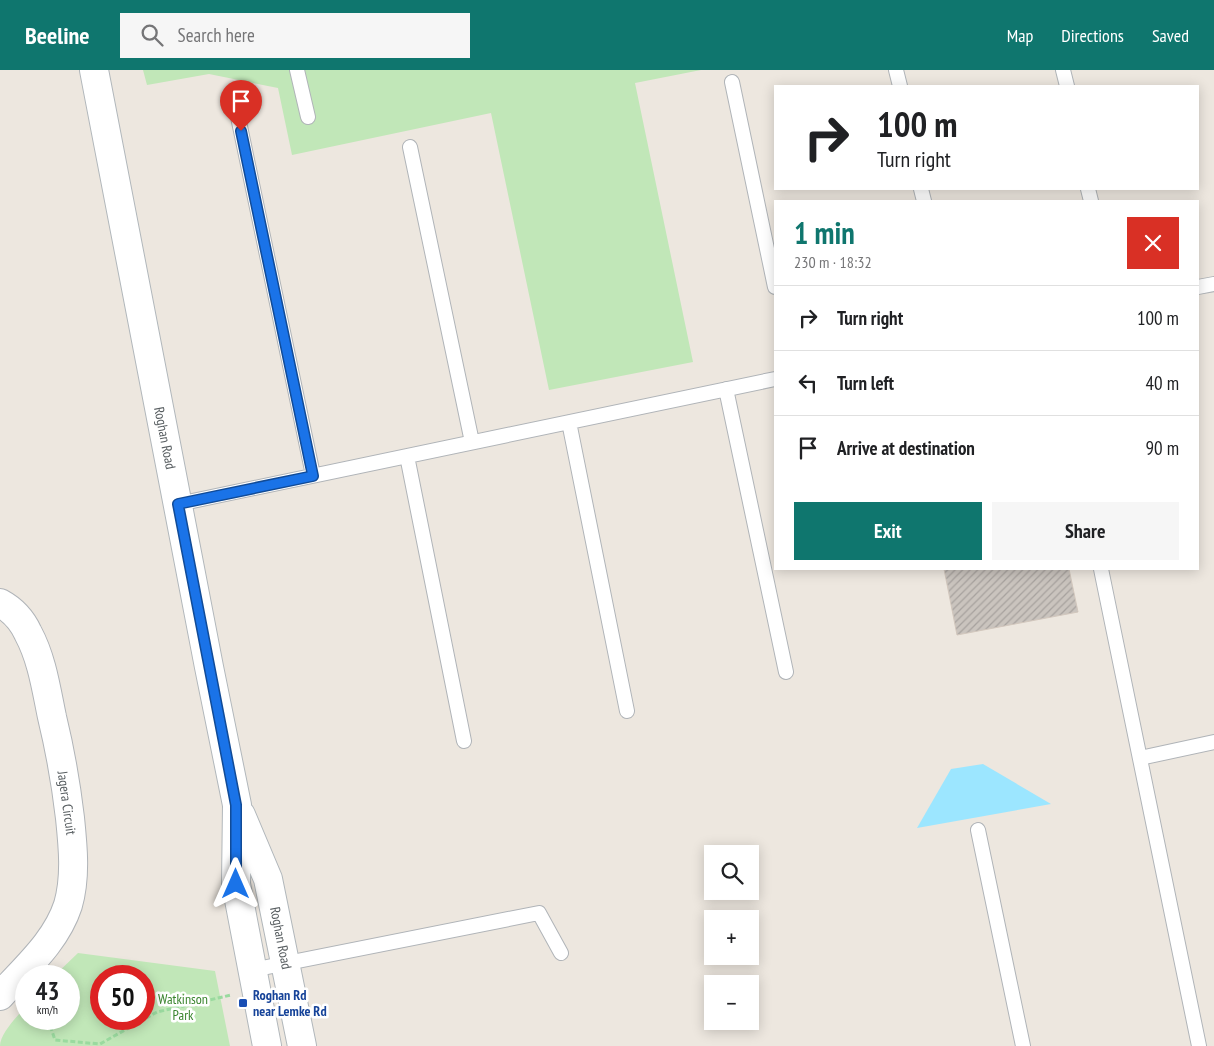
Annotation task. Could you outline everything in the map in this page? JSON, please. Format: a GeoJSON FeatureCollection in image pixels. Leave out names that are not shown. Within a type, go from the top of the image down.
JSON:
{"type":"FeatureCollection","features":[{"type":"Feature","properties":{"kind":"main road","name":"Roghan Road"},"geometry":{"type":"LineString","coordinates":[[94,70],[236,805],[236,884],[267,1046]]}},
{"type":"Feature","properties":{"kind":"main road","name":"Jagera Circuit"},"geometry":{"type":"LineString","coordinates":[[0,603],[10,609],[20,620],[31,639],[41,664],[68,796],[74,858],[72,887],[68,905],[61,921],[36,958],[0,996]]}},
{"type":"Feature","properties":{"kind":"main road","name":"Roghan Road"},"geometry":{"type":"LineString","coordinates":[[236,805],[268,879],[302,1046]]}},
{"type":"Feature","properties":{"kind":"lane"},"geometry":{"type":"LineString","coordinates":[[297,70],[308,117]]}},
{"type":"Feature","properties":{"kind":"lane"},"geometry":{"type":"LineString","coordinates":[[896,70],[900,85]]}},
{"type":"Feature","properties":{"kind":"lane"},"geometry":{"type":"LineString","coordinates":[[1063,70],[1067,85]]}},
{"type":"Feature","properties":{"kind":"lane"},"geometry":{"type":"LineString","coordinates":[[732,82],[774,282]]}},
{"type":"Feature","properties":{"kind":"lane"},"geometry":{"type":"LineString","coordinates":[[233,93],[313,476]]}},
{"type":"Feature","properties":{"kind":"lane"},"geometry":{"type":"LineString","coordinates":[[410,147],[472,442]]}},
{"type":"Feature","properties":{"kind":"lane"},"geometry":{"type":"LineString","coordinates":[[1199,287],[1214,284]]}},
{"type":"Feature","properties":{"kind":"lane"},"geometry":{"type":"LineString","coordinates":[[178,504],[774,379]]}},
{"type":"Feature","properties":{"kind":"lane"},"geometry":{"type":"LineString","coordinates":[[726,389],[786,672]]}},
{"type":"Feature","properties":{"kind":"lane"},"geometry":{"type":"LineString","coordinates":[[568,422],[627,711]]}},
{"type":"Feature","properties":{"kind":"lane"},"geometry":{"type":"LineString","coordinates":[[407,456],[464,741]]}},
{"type":"Feature","properties":{"kind":"lane"},"geometry":{"type":"LineString","coordinates":[[1101,570],[1199,1046]]}},
{"type":"Feature","properties":{"kind":"lane"},"geometry":{"type":"LineString","coordinates":[[1140,758],[1214,742]]}},
{"type":"Feature","properties":{"kind":"lane"},"geometry":{"type":"LineString","coordinates":[[978,830],[1023,1046]]}},
{"type":"Feature","properties":{"kind":"lane"},"geometry":{"type":"LineString","coordinates":[[252,970],[539,913],[561,953]]}},
{"type":"Feature","properties":{"kind":"path"},"geometry":{"type":"LineString","coordinates":[[55,1040],[99,1045],[157,1012],[238,993]]}},
{"type":"Feature","properties":{"kind":"path"},"geometry":{"type":"LineString","coordinates":[[52,1030],[57,1046]]}},
{"type":"Feature","properties":{"kind":"green space"},"geometry":{"type":"Polygon","coordinates":[[[143,70],[701,70],[635,83],[693,362],[549,390],[491,113],[292,155],[278,88],[209,74],[147,85],[143,70]]]}},
{"type":"Feature","properties":{"kind":"green space","name":"Watkinson Park"},"geometry":{"type":"Polygon","coordinates":[[[78,953],[215,971],[230,1046],[0,1046],[6,1030],[15,1019],[15,1030],[80,1030],[80,965],[65,965],[78,953]]]}},
{"type":"Feature","properties":{"kind":"water"},"geometry":{"type":"Polygon","coordinates":[[[983,764],[1051,804],[917,828],[951,769],[983,764]]]}},
{"type":"Feature","properties":{"kind":"building"},"geometry":{"type":"Polygon","coordinates":[[[944,570],[1069,570],[1078,612],[957,635],[944,570]]]}},
{"type":"Feature","properties":{"kind":"place","name":"Roghan Rd near Lemke Rd"},"geometry":{"type":"Point","coordinates":[243,1003]}},
{"type":"Feature","properties":{"kind":"route"},"geometry":{"type":"LineString","coordinates":[[236,884],[236,805],[178,504],[313,476],[241,131]]}}]}
